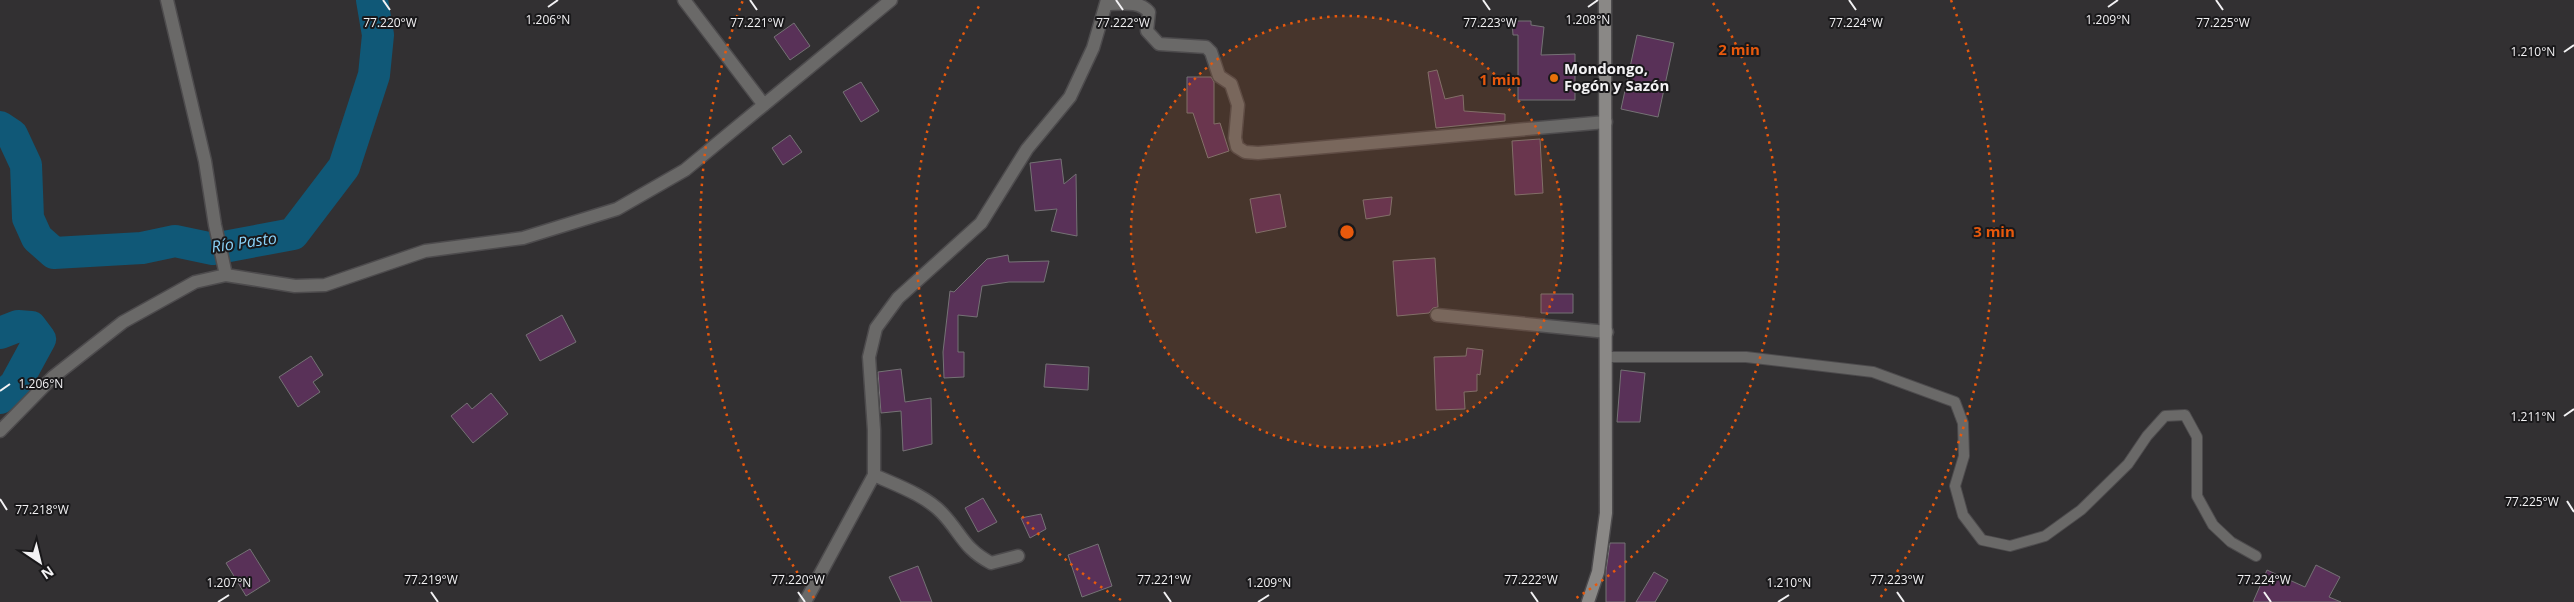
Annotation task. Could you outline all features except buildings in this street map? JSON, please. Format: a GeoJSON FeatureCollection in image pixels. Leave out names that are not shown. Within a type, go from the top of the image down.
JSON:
{"type":"FeatureCollection","features":[{"type":"Feature","properties":{"kind":"street"},"geometry":{"type":"LineString","coordinates":[[167,0],[205,161],[226,275]]}},
{"type":"Feature","properties":{"kind":"street"},"geometry":{"type":"LineString","coordinates":[[684,0],[764,105]]}},
{"type":"Feature","properties":{"kind":"street"},"geometry":{"type":"LineString","coordinates":[[0,431],[53,377],[123,322],[195,282],[226,275],[295,286],[325,285],[425,251],[523,238],[617,209],[685,170],[891,0]]}},
{"type":"Feature","properties":{"kind":"street"},"geometry":{"type":"LineString","coordinates":[[1588,602],[1598,572],[1606,513],[1606,0]]}},
{"type":"Feature","properties":{"kind":"street"},"geometry":{"type":"LineString","coordinates":[[805,602],[874,475],[874,430],[870,357],[876,328],[898,298],[981,223],[1027,149],[1070,97],[1093,48],[1106,2],[1144,6],[1149,12],[1148,32],[1159,44],[1206,47],[1211,52],[1219,76],[1232,84],[1238,105],[1235,138],[1238,147],[1245,152],[1278,151],[1606,122]]}},
{"type":"Feature","properties":{"kind":"street"},"geometry":{"type":"LineString","coordinates":[[1438,315],[1607,332]]}},
{"type":"Feature","properties":{"kind":"street"},"geometry":{"type":"LineString","coordinates":[[874,475],[912,493],[941,512],[974,554],[991,563],[1018,556]]}},
{"type":"Feature","properties":{"kind":"lane"},"geometry":{"type":"LineString","coordinates":[[1607,357],[1746,357],[1873,372],[1955,402],[1963,422],[1964,456],[1955,486],[1963,515],[1982,540],[2010,546],[2045,536],[2081,510],[2128,464],[2146,436],[2165,416],[2185,415],[2197,437],[2197,496],[2213,525],[2231,542],[2256,556]]}},
{"type":"Feature","properties":{"kind":"waterway","name":"Río Pasto"},"geometry":{"type":"LineString","coordinates":[[0,127],[12,135],[26,165],[28,218],[37,238],[54,253],[142,248],[175,241],[213,249],[293,234],[344,167],[374,75],[378,35],[372,0]]}},
{"type":"Feature","properties":{"kind":"waterway","name":"Río Pasto"},"geometry":{"type":"LineString","coordinates":[[0,333],[18,326],[31,327],[40,339],[15,385],[0,398]]}},
{"type":"Feature","properties":{"kind":"place","name":"Mondongo, Fogón y Sazón"},"geometry":{"type":"Point","coordinates":[1554,78]}}]}
